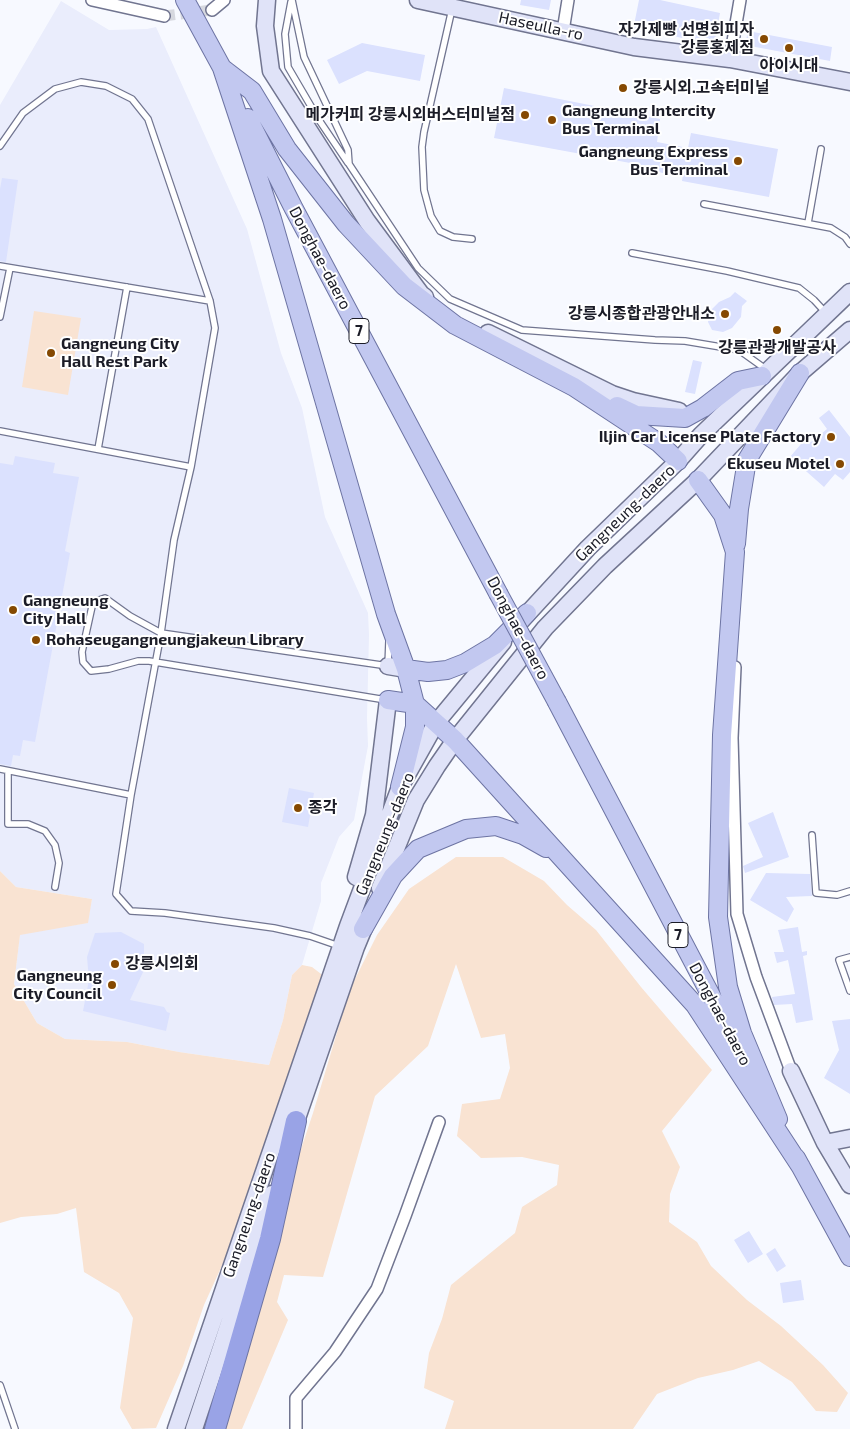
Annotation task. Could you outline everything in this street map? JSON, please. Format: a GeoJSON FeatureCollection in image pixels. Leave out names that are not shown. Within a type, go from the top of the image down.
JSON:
{"type":"FeatureCollection","features":[{"type":"Feature","properties":{"kind":"highway"},"geometry":{"type":"LineString","coordinates":[[215,1429],[270,1239],[296,1121]]}},
{"type":"Feature","properties":{"kind":"main road","name":"Donghae-daero"},"geometry":{"type":"LineString","coordinates":[[185,0],[557,702],[791,1149],[850,1257]]}},
{"type":"Feature","properties":{"kind":"main road"},"geometry":{"type":"LineString","coordinates":[[222,68],[252,91],[287,149],[346,224],[404,286],[455,325],[574,387],[636,415],[685,418],[738,381],[765,373]]}},
{"type":"Feature","properties":{"kind":"main road"},"geometry":{"type":"LineString","coordinates":[[222,68],[272,219],[386,614],[406,669],[415,704],[415,727],[400,787]]}},
{"type":"Feature","properties":{"kind":"main road"},"geometry":{"type":"LineString","coordinates":[[791,1149],[742,1033],[728,987],[718,918],[722,734],[739,509],[747,460],[800,373]]}},
{"type":"Feature","properties":{"kind":"main road"},"geometry":{"type":"LineString","coordinates":[[574,387],[659,443],[678,461]]}},
{"type":"Feature","properties":{"kind":"main road"},"geometry":{"type":"LineString","coordinates":[[698,480],[723,515],[736,552]]}},
{"type":"Feature","properties":{"kind":"main road"},"geometry":{"type":"LineString","coordinates":[[406,669],[428,672],[447,670],[465,663],[495,645],[527,613]]}},
{"type":"Feature","properties":{"kind":"main road"},"geometry":{"type":"LineString","coordinates":[[388,700],[415,704],[455,740],[694,1005],[801,1167]]}},
{"type":"Feature","properties":{"kind":"main road"},"geometry":{"type":"LineString","coordinates":[[355,928],[393,876],[418,849],[466,829],[496,826],[523,835],[560,856]]}},
{"type":"Feature","properties":{"kind":"street"},"geometry":{"type":"LineString","coordinates":[[92,0],[164,16]]}},
{"type":"Feature","properties":{"kind":"street"},"geometry":{"type":"LineString","coordinates":[[212,10],[224,0]]}},
{"type":"Feature","properties":{"kind":"street"},"geometry":{"type":"LineString","coordinates":[[266,0],[265,26],[271,71],[367,221],[421,294],[442,311],[612,394],[633,401],[691,414]]}},
{"type":"Feature","properties":{"kind":"street","name":"Haseulla-ro"},"geometry":{"type":"LineString","coordinates":[[418,0],[634,47],[730,59],[850,82]]}},
{"type":"Feature","properties":{"kind":"street"},"geometry":{"type":"LineString","coordinates":[[563,31],[568,0]]}},
{"type":"Feature","properties":{"kind":"street"},"geometry":{"type":"LineString","coordinates":[[730,59],[740,0]]}},
{"type":"Feature","properties":{"kind":"street","name":"Gangneung-daero"},"geometry":{"type":"LineString","coordinates":[[194,1429],[296,1121],[400,787],[436,723],[527,613],[588,548],[678,461],[701,435],[850,292]]}},
{"type":"Feature","properties":{"kind":"street"},"geometry":{"type":"LineString","coordinates":[[434,304],[455,325]]}},
{"type":"Feature","properties":{"kind":"street","name":"Gangneung-daero"},"geometry":{"type":"LineString","coordinates":[[176,1429],[341,947],[355,928],[416,800],[455,740],[545,628],[604,566],[698,480],[800,373],[850,330]]}},
{"type":"Feature","properties":{"kind":"street"},"geometry":{"type":"LineString","coordinates":[[678,461],[698,480]]}},
{"type":"Feature","properties":{"kind":"street"},"geometry":{"type":"LineString","coordinates":[[745,474],[746,503],[739,580],[732,738],[737,914],[756,977],[791,1071],[825,1144],[850,1185]]}},
{"type":"Feature","properties":{"kind":"street"},"geometry":{"type":"LineString","coordinates":[[388,666],[406,669]]}},
{"type":"Feature","properties":{"kind":"street"},"geometry":{"type":"LineString","coordinates":[[355,928],[353,887],[374,815],[388,700]]}},
{"type":"Feature","properties":{"kind":"street"},"geometry":{"type":"LineString","coordinates":[[296,1429],[296,1398],[335,1352],[377,1289],[406,1216],[439,1122]]}},
{"type":"Feature","properties":{"kind":"street"},"geometry":{"type":"LineString","coordinates":[[825,1144],[850,1138]]}},
{"type":"Feature","properties":{"kind":"lane"},"geometry":{"type":"LineString","coordinates":[[292,0],[304,57],[348,150],[349,164]]}},
{"type":"Feature","properties":{"kind":"lane"},"geometry":{"type":"LineString","coordinates":[[292,0],[285,34],[288,68],[319,120],[418,268],[450,299],[522,330],[655,340],[685,340],[739,350],[765,373]]}},
{"type":"Feature","properties":{"kind":"lane"},"geometry":{"type":"LineString","coordinates":[[453,7],[424,132],[422,148],[424,190],[430,216],[440,231],[472,239]]}},
{"type":"Feature","properties":{"kind":"lane"},"geometry":{"type":"LineString","coordinates":[[0,146],[23,113],[55,89],[81,82],[106,86],[132,99],[148,119],[210,301],[215,328],[191,466],[174,540],[161,633],[130,795],[116,894],[130,911],[165,913],[274,928],[310,936],[341,947]]}},
{"type":"Feature","properties":{"kind":"lane"},"geometry":{"type":"LineString","coordinates":[[808,223],[822,149]]}},
{"type":"Feature","properties":{"kind":"lane"},"geometry":{"type":"LineString","coordinates":[[704,204],[831,228],[850,244]]}},
{"type":"Feature","properties":{"kind":"lane"},"geometry":{"type":"LineString","coordinates":[[632,253],[736,273],[799,288],[814,300],[826,314]]}},
{"type":"Feature","properties":{"kind":"lane"},"geometry":{"type":"LineString","coordinates":[[0,266],[210,301]]}},
{"type":"Feature","properties":{"kind":"lane"},"geometry":{"type":"LineString","coordinates":[[0,317],[10,268]]}},
{"type":"Feature","properties":{"kind":"lane"},"geometry":{"type":"LineString","coordinates":[[98,449],[127,287]]}},
{"type":"Feature","properties":{"kind":"lane"},"geometry":{"type":"LineString","coordinates":[[0,431],[191,466]]}},
{"type":"Feature","properties":{"kind":"lane"},"geometry":{"type":"LineString","coordinates":[[386,614],[390,646],[388,666],[161,633],[130,616],[105,598],[93,602],[82,652],[83,662],[91,671],[109,669],[138,661],[149,662],[388,700]]}},
{"type":"Feature","properties":{"kind":"lane"},"geometry":{"type":"LineString","coordinates":[[0,769],[130,795]]}},
{"type":"Feature","properties":{"kind":"lane"},"geometry":{"type":"LineString","coordinates":[[8,771],[8,824],[28,824],[45,831],[55,845],[59,864],[55,887]]}},
{"type":"Feature","properties":{"kind":"lane"},"geometry":{"type":"LineString","coordinates":[[812,835],[816,893],[837,895],[850,891]]}},
{"type":"Feature","properties":{"kind":"lane"},"geometry":{"type":"LineString","coordinates":[[849,988],[840,960],[850,957]]}},
{"type":"Feature","properties":{"kind":"lane"},"geometry":{"type":"LineString","coordinates":[[0,1385],[14,1429]]}},
{"type":"Feature","properties":{"kind":"shaded area"},"geometry":{"type":"Polygon","coordinates":[[[61,1],[109,30],[156,27],[247,229],[281,353],[302,408],[325,517],[368,613],[368,746],[354,820],[339,837],[321,883],[321,901],[302,965],[292,975],[283,1020],[269,1065],[179,1052],[127,1042],[65,1039],[37,1023],[14,984],[20,934],[87,923],[92,899],[16,887],[0,871],[0,105],[61,1]]]}},
{"type":"Feature","properties":{"kind":"shaded area","name":"Gangneung City Hall Rest Park"},"geometry":{"type":"Polygon","coordinates":[[[34,311],[81,318],[68,395],[22,387],[34,311]]]}},
{"type":"Feature","properties":{"kind":"shaded area"},"geometry":{"type":"Polygon","coordinates":[[[456,857],[503,857],[544,881],[567,905],[596,930],[641,987],[712,1070],[662,1131],[680,1167],[670,1194],[669,1222],[697,1242],[711,1266],[747,1300],[781,1326],[823,1365],[848,1393],[837,1412],[816,1411],[792,1382],[759,1361],[733,1370],[698,1378],[657,1394],[633,1429],[445,1429],[454,1401],[424,1388],[429,1353],[442,1319],[451,1285],[515,1233],[522,1207],[557,1185],[559,1165],[522,1157],[481,1158],[457,1136],[462,1104],[500,1099],[510,1068],[505,1034],[481,1038],[456,964],[428,1046],[375,1096],[323,1277],[284,1275],[277,1302],[288,1320],[242,1429],[222,1429],[250,1302],[313,1113],[350,989],[377,935],[409,889],[456,857]]]}},
{"type":"Feature","properties":{"kind":"shaded area"},"geometry":{"type":"Polygon","coordinates":[[[0,871],[16,887],[92,899],[88,923],[20,935],[14,984],[37,1023],[65,1039],[127,1042],[179,1052],[269,1065],[283,1020],[292,975],[302,965],[312,967],[329,980],[245,1215],[204,1305],[183,1366],[156,1428],[132,1429],[120,1408],[133,1318],[119,1293],[84,1272],[76,1208],[57,1214],[21,1217],[0,1223],[0,871]]]}},
{"type":"Feature","properties":{"kind":"building"},"geometry":{"type":"Polygon","coordinates":[[[521,0],[551,0],[549,10],[520,5],[521,0]]]}},
{"type":"Feature","properties":{"kind":"building"},"geometry":{"type":"Polygon","coordinates":[[[639,0],[660,0],[720,13],[714,45],[646,30],[645,33],[633,30],[639,0]]]}},
{"type":"Feature","properties":{"kind":"building"},"geometry":{"type":"Polygon","coordinates":[[[748,31],[832,47],[830,61],[745,45],[748,31]]]}},
{"type":"Feature","properties":{"kind":"building"},"geometry":{"type":"Polygon","coordinates":[[[362,43],[425,55],[420,81],[367,71],[339,84],[327,60],[362,43]]]}},
{"type":"Feature","properties":{"kind":"building"},"geometry":{"type":"Polygon","coordinates":[[[504,88],[660,119],[657,142],[688,148],[691,133],[778,149],[769,197],[682,181],[683,174],[666,174],[652,167],[494,138],[504,88]]]}},
{"type":"Feature","properties":{"kind":"building"},"geometry":{"type":"Polygon","coordinates":[[[2,178],[18,180],[6,262],[0,261],[0,189],[2,178]]]}},
{"type":"Feature","properties":{"kind":"building","name":"강릉시종합관광안내소"},"geometry":{"type":"Polygon","coordinates":[[[735,292],[747,301],[742,306],[741,317],[732,328],[723,332],[712,330],[708,322],[710,311],[719,302],[730,297],[735,292]]]}},
{"type":"Feature","properties":{"kind":"building"},"geometry":{"type":"Polygon","coordinates":[[[693,360],[702,362],[695,394],[685,392],[693,360]]]}},
{"type":"Feature","properties":{"kind":"building"},"geometry":{"type":"Polygon","coordinates":[[[829,410],[850,437],[850,472],[843,480],[835,474],[824,487],[790,457],[806,438],[811,442],[827,429],[819,418],[829,410]]]}},
{"type":"Feature","properties":{"kind":"building"},"geometry":{"type":"Polygon","coordinates":[[[15,456],[55,463],[53,473],[79,477],[65,551],[70,553],[35,742],[23,740],[20,756],[13,755],[11,766],[0,764],[0,463],[13,465],[15,456]]]}},
{"type":"Feature","properties":{"kind":"building","name":"종각"},"geometry":{"type":"Polygon","coordinates":[[[289,788],[314,793],[308,827],[282,822],[289,788]]]}},
{"type":"Feature","properties":{"kind":"building"},"geometry":{"type":"Polygon","coordinates":[[[773,812],[789,857],[745,873],[743,866],[763,857],[748,823],[773,812]]]}},
{"type":"Feature","properties":{"kind":"building"},"geometry":{"type":"Polygon","coordinates":[[[766,873],[810,874],[812,896],[786,897],[794,909],[787,922],[750,900],[766,873]]]}},
{"type":"Feature","properties":{"kind":"building"},"geometry":{"type":"Polygon","coordinates":[[[798,927],[802,952],[807,951],[807,955],[803,956],[813,1020],[796,1023],[792,1004],[774,1005],[772,997],[795,994],[788,960],[777,963],[774,952],[784,952],[778,930],[798,927]]]}},
{"type":"Feature","properties":{"kind":"building","name":"Gangneung City Council"},"geometry":{"type":"Polygon","coordinates":[[[121,932],[144,944],[144,970],[130,1000],[164,1007],[170,1013],[166,1031],[83,1011],[89,980],[87,957],[95,933],[121,932]]]}},
{"type":"Feature","properties":{"kind":"building"},"geometry":{"type":"Polygon","coordinates":[[[850,1019],[850,1094],[824,1078],[839,1050],[832,1021],[850,1019]]]}},
{"type":"Feature","properties":{"kind":"building"},"geometry":{"type":"Polygon","coordinates":[[[749,1231],[763,1254],[748,1263],[734,1240],[749,1231]]]}},
{"type":"Feature","properties":{"kind":"building"},"geometry":{"type":"Polygon","coordinates":[[[775,1248],[786,1266],[777,1272],[766,1254],[775,1248]]]}},
{"type":"Feature","properties":{"kind":"building"},"geometry":{"type":"Polygon","coordinates":[[[801,1280],[804,1300],[783,1303],[780,1283],[801,1280]]]}},
{"type":"Feature","properties":{"kind":"tunnel"},"geometry":{"type":"LineString","coordinates":[[164,16],[212,10]]}},
{"type":"Feature","properties":{"kind":"place","name":"자가제빵 선명희피자 강릉홍제점"},"geometry":{"type":"Point","coordinates":[764,39]}},
{"type":"Feature","properties":{"kind":"place","name":"아이시대"},"geometry":{"type":"Point","coordinates":[789,48]}},
{"type":"Feature","properties":{"kind":"place","name":"강릉시외.고속터미널"},"geometry":{"type":"Point","coordinates":[623,88]}},
{"type":"Feature","properties":{"kind":"place","name":"메가커피 강릉시외버스터미널점"},"geometry":{"type":"Point","coordinates":[525,115]}},
{"type":"Feature","properties":{"kind":"place","name":"Gangneung Intercity Bus Terminal"},"geometry":{"type":"Point","coordinates":[552,120]}},
{"type":"Feature","properties":{"kind":"place","name":"Gangneung Express Bus Terminal"},"geometry":{"type":"Point","coordinates":[738,161]}},
{"type":"Feature","properties":{"kind":"place","name":"강릉시종합관광안내소"},"geometry":{"type":"Point","coordinates":[725,314]}},
{"type":"Feature","properties":{"kind":"place","name":"강릉관광개발공사"},"geometry":{"type":"Point","coordinates":[777,330]}},
{"type":"Feature","properties":{"kind":"place","name":"Gangneung City Hall Rest Park"},"geometry":{"type":"Point","coordinates":[51,353]}},
{"type":"Feature","properties":{"kind":"place","name":"Iljin Car License Plate Factory"},"geometry":{"type":"Point","coordinates":[831,437]}},
{"type":"Feature","properties":{"kind":"place","name":"Ekuseu Motel"},"geometry":{"type":"Point","coordinates":[840,464]}},
{"type":"Feature","properties":{"kind":"place","name":"Gangneung City Hall"},"geometry":{"type":"Point","coordinates":[13,610]}},
{"type":"Feature","properties":{"kind":"place","name":"Rohaseugangneungjakeun Library"},"geometry":{"type":"Point","coordinates":[36,640]}},
{"type":"Feature","properties":{"kind":"place","name":"종각"},"geometry":{"type":"Point","coordinates":[298,808]}},
{"type":"Feature","properties":{"kind":"place","name":"강릉시의회"},"geometry":{"type":"Point","coordinates":[115,964]}},
{"type":"Feature","properties":{"kind":"place","name":"Gangneung City Council"},"geometry":{"type":"Point","coordinates":[112,985]}}]}
